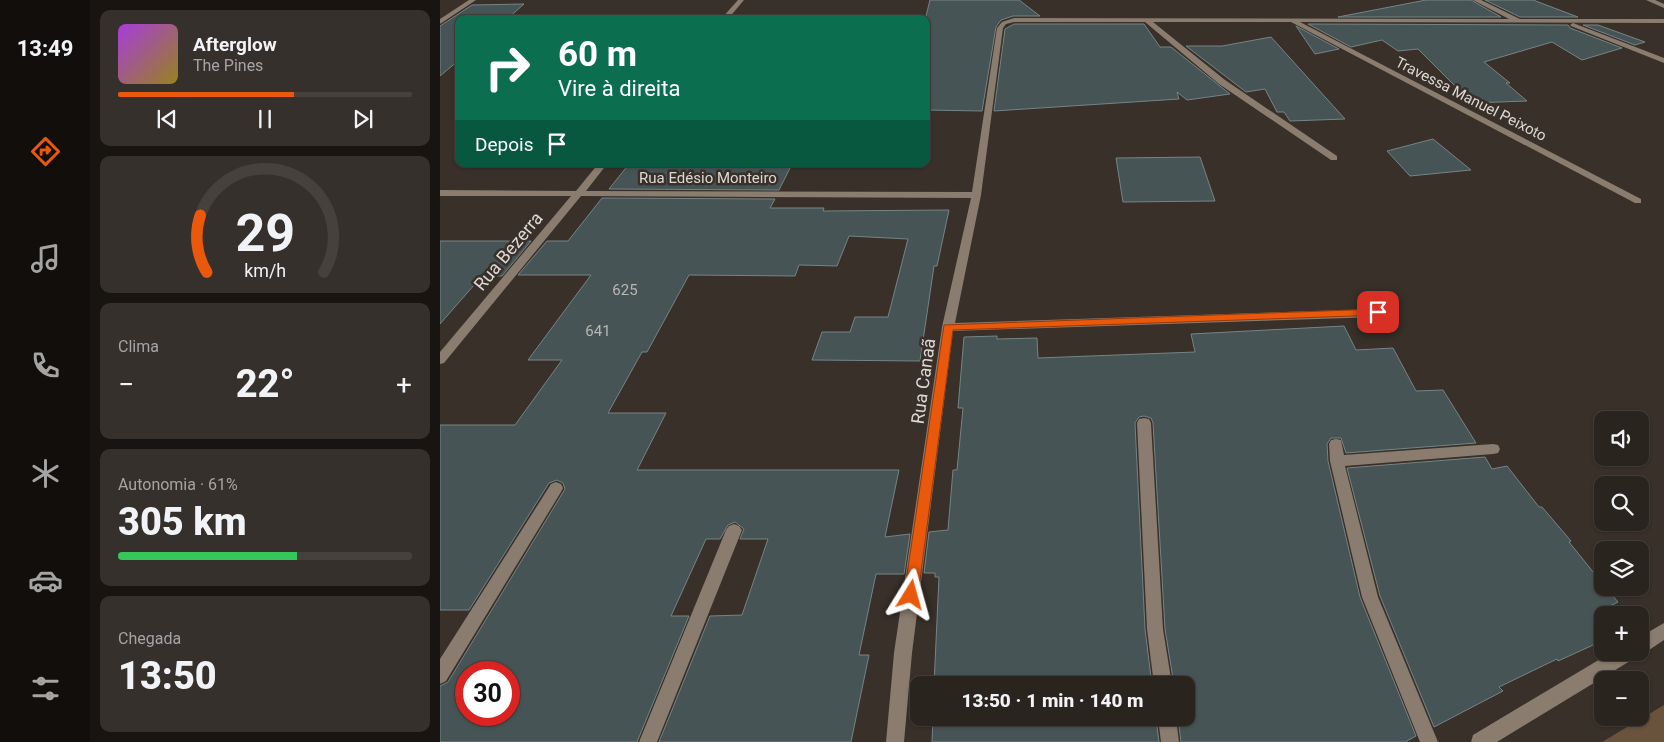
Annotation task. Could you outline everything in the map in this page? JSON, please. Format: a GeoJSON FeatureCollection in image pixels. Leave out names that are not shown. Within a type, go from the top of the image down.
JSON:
{"type":"FeatureCollection","features":[{"type":"Feature","properties":{"kind":"street"},"geometry":{"type":"LineString","coordinates":[[440,22],[473,0]]}},
{"type":"Feature","properties":{"kind":"street"},"geometry":{"type":"LineString","coordinates":[[727,15],[740,0]]}},
{"type":"Feature","properties":{"kind":"street"},"geometry":{"type":"LineString","coordinates":[[1476,0],[1521,22]]}},
{"type":"Feature","properties":{"kind":"street"},"geometry":{"type":"LineString","coordinates":[[1649,0],[1664,6]]}},
{"type":"Feature","properties":{"kind":"street"},"geometry":{"type":"LineString","coordinates":[[1145,19],[1222,82],[1334,158]]}},
{"type":"Feature","properties":{"kind":"street","name":"Rua Canaã"},"geometry":{"type":"LineString","coordinates":[[895,742],[903,653],[948,327],[976,195],[1000,28],[1008,21],[1027,20],[1664,21]]}},
{"type":"Feature","properties":{"kind":"street","name":"Travessa Manuel Peixoto"},"geometry":{"type":"LineString","coordinates":[[1292,21],[1638,201]]}},
{"type":"Feature","properties":{"kind":"street"},"geometry":{"type":"LineString","coordinates":[[1566,22],[1664,60]]}},
{"type":"Feature","properties":{"kind":"street","name":"Rua Bezerra"},"geometry":{"type":"LineString","coordinates":[[440,360],[600,167]]}},
{"type":"Feature","properties":{"kind":"street","name":"Rua Edésio Monteiro"},"geometry":{"type":"LineString","coordinates":[[440,193],[976,195]]}},
{"type":"Feature","properties":{"kind":"street"},"geometry":{"type":"LineString","coordinates":[[948,327],[1378,312]]}},
{"type":"Feature","properties":{"kind":"street"},"geometry":{"type":"LineString","coordinates":[[1144,423],[1155,629],[1161,676]]}},
{"type":"Feature","properties":{"kind":"street"},"geometry":{"type":"LineString","coordinates":[[1336,444],[1337,461],[1370,596],[1429,742]]}},
{"type":"Feature","properties":{"kind":"street"},"geometry":{"type":"LineString","coordinates":[[1337,461],[1493,449]]}},
{"type":"Feature","properties":{"kind":"street"},"geometry":{"type":"LineString","coordinates":[[440,675],[556,488]]}},
{"type":"Feature","properties":{"kind":"street"},"geometry":{"type":"LineString","coordinates":[[648,742],[734,530]]}},
{"type":"Feature","properties":{"kind":"street"},"geometry":{"type":"LineString","coordinates":[[1649,640],[1664,631]]}},
{"type":"Feature","properties":{"kind":"street"},"geometry":{"type":"LineString","coordinates":[[1480,742],[1614,661]]}},
{"type":"Feature","properties":{"kind":"street"},"geometry":{"type":"LineString","coordinates":[[1168,726],[1170,742]]}},
{"type":"Feature","properties":{"kind":"shaded area"},"geometry":{"type":"Polygon","coordinates":[[[1664,705],[1664,742],[1602,742],[1629,726],[1649,726],[1649,714],[1664,705]]]}},
{"type":"Feature","properties":{"kind":"building"},"geometry":{"type":"Polygon","coordinates":[[[930,0],[1019,0],[1040,16],[1013,16],[1001,20],[996,27],[982,111],[930,110],[930,15],[926,15],[930,0]]]}},
{"type":"Feature","properties":{"kind":"building"},"geometry":{"type":"Polygon","coordinates":[[[1426,0],[1471,0],[1501,17],[1338,17],[1426,0]]]}},
{"type":"Feature","properties":{"kind":"building"},"geometry":{"type":"Polygon","coordinates":[[[1485,0],[1533,0],[1578,17],[1520,17],[1485,0]]]}},
{"type":"Feature","properties":{"kind":"building"},"geometry":{"type":"Polygon","coordinates":[[[524,4],[512,15],[457,15],[472,5],[524,4]]]}},
{"type":"Feature","properties":{"kind":"building"},"geometry":{"type":"Polygon","coordinates":[[[455,16],[455,63],[440,76],[440,26],[455,16]]]}},
{"type":"Feature","properties":{"kind":"building"},"geometry":{"type":"Polygon","coordinates":[[[1014,24],[1144,24],[1160,47],[1171,47],[1230,94],[1187,100],[1177,92],[1179,99],[994,111],[1005,29],[1014,24]]]}},
{"type":"Feature","properties":{"kind":"building"},"geometry":{"type":"Polygon","coordinates":[[[1308,24],[1568,25],[1570,28],[1622,48],[1582,60],[1552,42],[1484,62],[1510,83],[1506,83],[1527,101],[1472,103],[1418,49],[1398,51],[1382,40],[1351,47],[1308,24]]]}},
{"type":"Feature","properties":{"kind":"building"},"geometry":{"type":"Polygon","coordinates":[[[1583,25],[1598,25],[1645,42],[1635,45],[1583,25]]]}},
{"type":"Feature","properties":{"kind":"building"},"geometry":{"type":"Polygon","coordinates":[[[1296,26],[1339,49],[1315,54],[1296,26]]]}},
{"type":"Feature","properties":{"kind":"building"},"geometry":{"type":"Polygon","coordinates":[[[1271,37],[1345,119],[1290,121],[1284,112],[1277,112],[1265,89],[1246,92],[1186,46],[1222,46],[1271,37]]]}},
{"type":"Feature","properties":{"kind":"building"},"geometry":{"type":"Polygon","coordinates":[[[1433,139],[1471,170],[1410,176],[1387,151],[1433,139]]]}},
{"type":"Feature","properties":{"kind":"building"},"geometry":{"type":"Polygon","coordinates":[[[1200,157],[1215,201],[1123,202],[1116,158],[1200,157]]]}},
{"type":"Feature","properties":{"kind":"building"},"geometry":{"type":"Polygon","coordinates":[[[627,167],[790,167],[779,190],[609,189],[627,167]]]}},
{"type":"Feature","properties":{"kind":"building"},"geometry":{"type":"Polygon","coordinates":[[[602,198],[775,199],[770,208],[824,208],[823,211],[949,210],[937,266],[934,266],[920,361],[812,360],[822,332],[850,332],[855,317],[888,317],[908,239],[849,236],[837,266],[799,265],[795,276],[689,275],[647,352],[642,352],[608,413],[666,413],[637,470],[899,470],[885,537],[910,534],[904,574],[876,574],[859,655],[869,655],[851,742],[659,742],[710,616],[742,615],[768,539],[740,539],[744,529],[735,522],[728,525],[720,539],[706,539],[671,616],[689,616],[637,742],[440,742],[440,686],[448,682],[455,670],[455,726],[520,726],[520,661],[461,661],[565,489],[563,483],[557,480],[549,483],[469,610],[440,610],[440,425],[515,425],[562,360],[528,360],[591,275],[518,275],[547,241],[568,241],[602,198]]]}},
{"type":"Feature","properties":{"kind":"building"},"geometry":{"type":"Polygon","coordinates":[[[440,241],[531,241],[502,276],[482,276],[440,324],[440,241]]]}},
{"type":"Feature","properties":{"kind":"building"},"geometry":{"type":"Polygon","coordinates":[[[1344,326],[1356,350],[1393,348],[1416,391],[1443,390],[1476,443],[1346,453],[1341,438],[1331,438],[1327,444],[1328,461],[1360,597],[1416,736],[1405,742],[1181,742],[1179,726],[1195,726],[1195,676],[1173,676],[1165,629],[1153,423],[1151,418],[1144,416],[1139,417],[1135,423],[1145,629],[1151,676],[934,676],[939,577],[935,577],[935,573],[924,573],[929,532],[948,530],[953,470],[957,470],[963,408],[958,408],[964,337],[997,336],[997,339],[1037,338],[1038,358],[1195,352],[1191,334],[1344,326]]]}},
{"type":"Feature","properties":{"kind":"building"},"geometry":{"type":"Polygon","coordinates":[[[1485,457],[1492,469],[1507,466],[1539,507],[1542,507],[1571,541],[1569,542],[1594,573],[1594,596],[1613,596],[1618,602],[1610,606],[1594,606],[1594,645],[1558,661],[1557,659],[1499,687],[1503,691],[1434,727],[1380,596],[1347,468],[1485,457]]]}},
{"type":"Feature","properties":{"kind":"building"},"geometry":{"type":"Polygon","coordinates":[[[933,726],[1157,726],[1159,742],[932,742],[933,726]]]}},
{"type":"Feature","properties":{"kind":"route"},"geometry":{"type":"LineString","coordinates":[[911,595],[948,327],[1378,312]]}}]}
